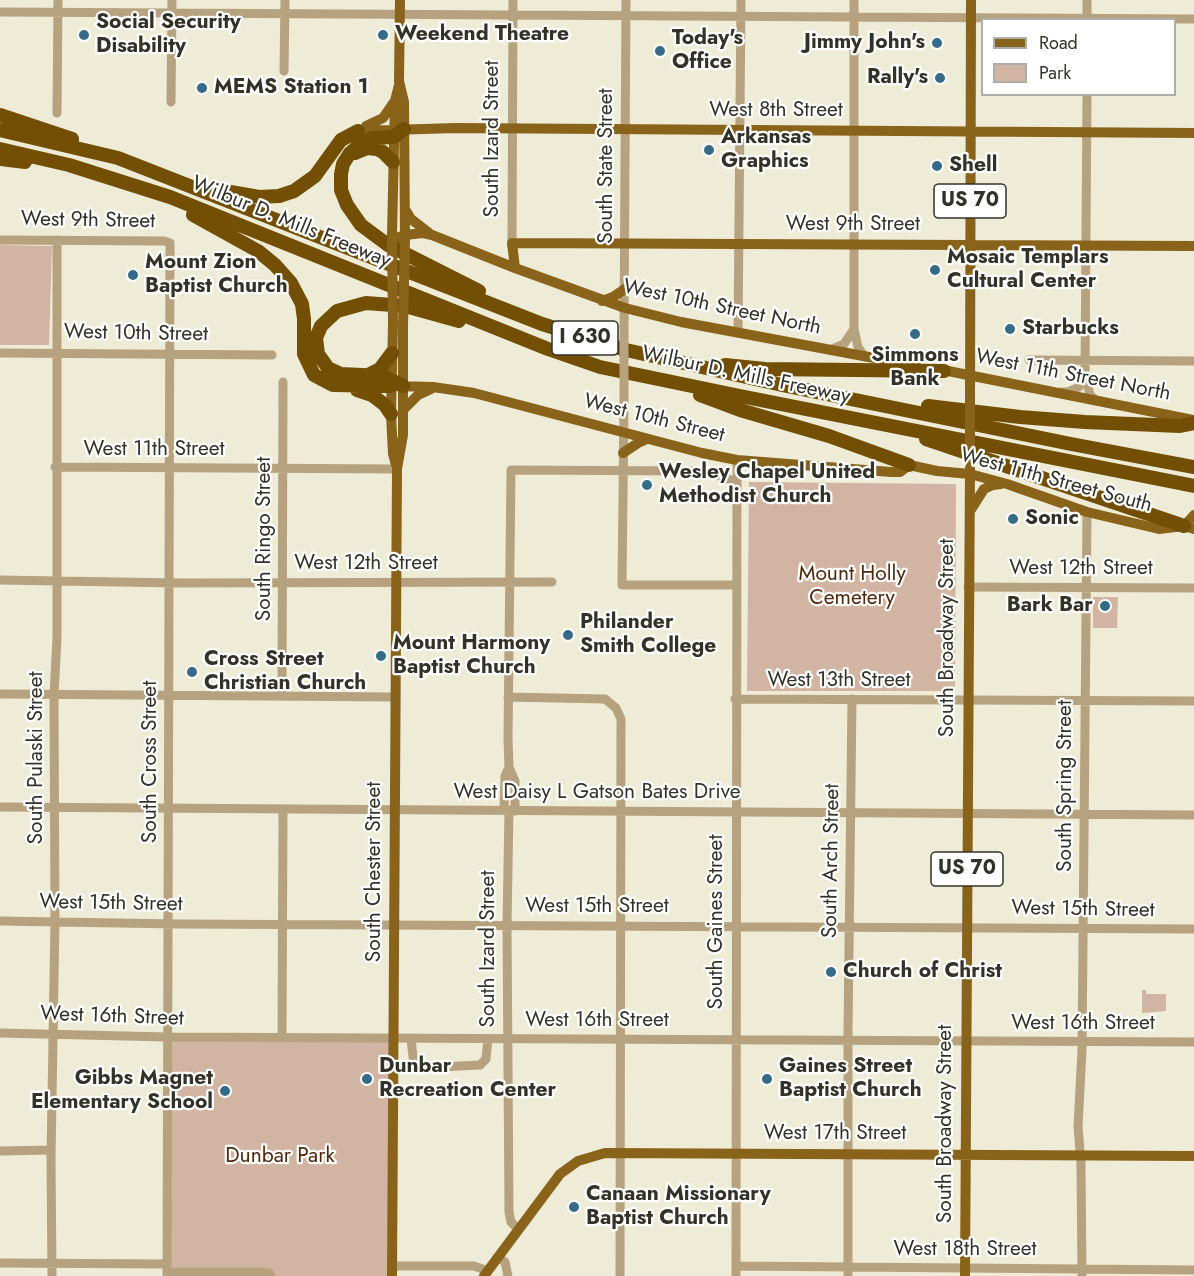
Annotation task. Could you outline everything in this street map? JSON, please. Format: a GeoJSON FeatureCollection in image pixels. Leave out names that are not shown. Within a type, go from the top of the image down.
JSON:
{"type":"FeatureCollection","features":[{"type":"Feature","properties":{"kind":"highway"},"geometry":{"type":"LineString","coordinates":[[0,115],[54,132],[118,158]]}},
{"type":"Feature","properties":{"kind":"highway","name":"Wilbur D. Mills Freeway"},"geometry":{"type":"LineString","coordinates":[[0,130],[118,158],[542,324],[615,347],[828,394],[1194,467]]}},
{"type":"Feature","properties":{"kind":"highway"},"geometry":{"type":"LineString","coordinates":[[185,183],[250,196],[284,194],[298,189],[310,180],[319,171],[335,146],[345,137],[358,131]]}},
{"type":"Feature","properties":{"kind":"highway"},"geometry":{"type":"LineString","coordinates":[[397,132],[363,142],[346,159],[341,174],[343,197],[351,212],[366,230],[388,245],[542,324]]}},
{"type":"Feature","properties":{"kind":"highway"},"geometry":{"type":"LineString","coordinates":[[346,159],[367,148],[383,152],[393,162]]}},
{"type":"Feature","properties":{"kind":"highway","name":"Wilbur D. Mills Freeway"},"geometry":{"type":"LineString","coordinates":[[0,149],[69,165],[141,187],[548,349],[600,367],[1194,486]]}},
{"type":"Feature","properties":{"kind":"highway"},"geometry":{"type":"LineString","coordinates":[[0,159],[69,165]]}},
{"type":"Feature","properties":{"kind":"highway"},"geometry":{"type":"LineString","coordinates":[[141,187],[228,233],[258,251],[275,265],[291,283],[302,304],[304,354],[311,370],[326,382],[372,395],[397,412]]}},
{"type":"Feature","properties":{"kind":"highway"},"geometry":{"type":"LineString","coordinates":[[395,384],[370,374],[341,374],[325,366],[320,358],[316,342],[317,333],[327,319],[337,311],[366,303],[405,306],[548,349]]}},
{"type":"Feature","properties":{"kind":"highway"},"geometry":{"type":"LineString","coordinates":[[370,374],[380,369],[392,352]]}},
{"type":"Feature","properties":{"kind":"highway"},"geometry":{"type":"LineString","coordinates":[[658,358],[765,369],[944,370]]}},
{"type":"Feature","properties":{"kind":"highway"},"geometry":{"type":"LineString","coordinates":[[656,379],[740,410],[829,436],[909,465]]}},
{"type":"Feature","properties":{"kind":"highway"},"geometry":{"type":"LineString","coordinates":[[344,386],[395,384]]}},
{"type":"Feature","properties":{"kind":"highway"},"geometry":{"type":"LineString","coordinates":[[828,394],[1020,417],[1153,426],[1180,426],[1194,422]]}},
{"type":"Feature","properties":{"kind":"highway"},"geometry":{"type":"LineString","coordinates":[[891,426],[954,450],[1189,527]]}},
{"type":"Feature","properties":{"kind":"main road","name":"South Chester Street"},"geometry":{"type":"LineString","coordinates":[[399,238],[405,209],[395,101],[399,81],[400,0]]}},
{"type":"Feature","properties":{"kind":"main road","name":"South Broadway Street"},"geometry":{"type":"LineString","coordinates":[[965,1273],[971,0]]}},
{"type":"Feature","properties":{"kind":"main road","name":"South Chester Street"},"geometry":{"type":"LineString","coordinates":[[395,384],[399,238],[393,162],[404,102],[399,81]]}},
{"type":"Feature","properties":{"kind":"main road"},"geometry":{"type":"LineString","coordinates":[[358,131],[383,118],[395,101]]}},
{"type":"Feature","properties":{"kind":"main road","name":"West 8th Street"},"geometry":{"type":"LineString","coordinates":[[358,131],[626,129],[1194,133]]}},
{"type":"Feature","properties":{"kind":"main road"},"geometry":{"type":"LineString","coordinates":[[405,209],[411,219],[432,235]]}},
{"type":"Feature","properties":{"kind":"main road"},"geometry":{"type":"LineString","coordinates":[[399,238],[423,233],[432,235],[498,262]]}},
{"type":"Feature","properties":{"kind":"main road","name":"West 9th Street"},"geometry":{"type":"LineString","coordinates":[[512,243],[1194,246]]}},
{"type":"Feature","properties":{"kind":"main road","name":"South Izard Street"},"geometry":{"type":"LineString","coordinates":[[498,262],[507,254],[512,243]]}},
{"type":"Feature","properties":{"kind":"main road","name":"South Izard Street"},"geometry":{"type":"LineString","coordinates":[[512,243],[515,268]]}},
{"type":"Feature","properties":{"kind":"main road","name":"West 10th Street North"},"geometry":{"type":"LineString","coordinates":[[498,262],[602,301],[681,322],[944,370]]}},
{"type":"Feature","properties":{"kind":"main road"},"geometry":{"type":"LineString","coordinates":[[602,301],[614,297],[625,289]]}},
{"type":"Feature","properties":{"kind":"main road","name":"South Chester Street"},"geometry":{"type":"LineString","coordinates":[[392,1271],[397,469],[393,454],[397,412],[392,352],[398,325]]}},
{"type":"Feature","properties":{"kind":"main road","name":"West 11th Street North"},"geometry":{"type":"LineString","coordinates":[[944,370],[1194,422]]}},
{"type":"Feature","properties":{"kind":"main road","name":"West 10th Street"},"geometry":{"type":"LineString","coordinates":[[395,384],[474,393],[647,439],[737,460],[891,472],[900,472],[909,465]]}},
{"type":"Feature","properties":{"kind":"main road"},"geometry":{"type":"LineString","coordinates":[[397,412],[418,395],[434,387]]}},
{"type":"Feature","properties":{"kind":"main road"},"geometry":{"type":"LineString","coordinates":[[623,453],[647,439]]}},
{"type":"Feature","properties":{"kind":"main road","name":"West 11th Street South"},"geometry":{"type":"LineString","coordinates":[[909,465],[969,474],[1007,484],[1087,512],[1159,530],[1189,527]]}},
{"type":"Feature","properties":{"kind":"main road"},"geometry":{"type":"LineString","coordinates":[[969,514],[984,489],[993,485],[1007,484]]}},
{"type":"Feature","properties":{"kind":"main road"},"geometry":{"type":"LineString","coordinates":[[1189,527],[1194,515]]}},
{"type":"Feature","properties":{"kind":"main road","name":"West 17th Street"},"geometry":{"type":"LineString","coordinates":[[486,1273],[552,1182],[569,1167],[592,1156],[620,1152],[1194,1156]]}},
{"type":"Feature","properties":{"kind":"street"},"geometry":{"type":"LineString","coordinates":[[57,113],[58,0]]}},
{"type":"Feature","properties":{"kind":"street"},"geometry":{"type":"LineString","coordinates":[[171,0],[171,102]]}},
{"type":"Feature","properties":{"kind":"street"},"geometry":{"type":"LineString","coordinates":[[284,71],[285,0]]}},
{"type":"Feature","properties":{"kind":"street","name":"South Izard Street"},"geometry":{"type":"LineString","coordinates":[[512,243],[513,0]]}},
{"type":"Feature","properties":{"kind":"street","name":"South State Street"},"geometry":{"type":"LineString","coordinates":[[626,0],[622,585],[736,585]]}},
{"type":"Feature","properties":{"kind":"street"},"geometry":{"type":"LineString","coordinates":[[738,333],[741,0]]}},
{"type":"Feature","properties":{"kind":"street"},"geometry":{"type":"LineString","coordinates":[[854,0],[852,244],[854,328],[857,344],[865,357]]}},
{"type":"Feature","properties":{"kind":"street"},"geometry":{"type":"LineString","coordinates":[[1087,18],[1088,0]]}},
{"type":"Feature","properties":{"kind":"street"},"geometry":{"type":"LineString","coordinates":[[0,12],[981,18]]}},
{"type":"Feature","properties":{"kind":"street"},"geometry":{"type":"LineString","coordinates":[[1176,19],[1194,19]]}},
{"type":"Feature","properties":{"kind":"street"},"geometry":{"type":"LineString","coordinates":[[1050,392],[1074,390],[1081,385],[1085,372],[1087,96]]}},
{"type":"Feature","properties":{"kind":"street","name":"West 9th Street"},"geometry":{"type":"LineString","coordinates":[[0,240],[164,241],[170,243],[170,248]]}},
{"type":"Feature","properties":{"kind":"street","name":"South Pulaski Street"},"geometry":{"type":"LineString","coordinates":[[52,1276],[54,695],[57,638],[57,240]]}},
{"type":"Feature","properties":{"kind":"street","name":"South Cross Street"},"geometry":{"type":"LineString","coordinates":[[167,1271],[170,248]]}},
{"type":"Feature","properties":{"kind":"street"},"geometry":{"type":"LineString","coordinates":[[827,350],[844,344],[854,328]]}},
{"type":"Feature","properties":{"kind":"street","name":"West 10th Street"},"geometry":{"type":"LineString","coordinates":[[0,353],[272,355]]}},
{"type":"Feature","properties":{"kind":"street"},"geometry":{"type":"LineString","coordinates":[[1029,360],[1194,361]]}},
{"type":"Feature","properties":{"kind":"street"},"geometry":{"type":"LineString","coordinates":[[1085,372],[1090,395],[1097,401]]}},
{"type":"Feature","properties":{"kind":"street","name":"South Ringo Street"},"geometry":{"type":"LineString","coordinates":[[282,696],[284,382]]}},
{"type":"Feature","properties":{"kind":"street","name":"South Gaines Street"},"geometry":{"type":"LineString","coordinates":[[736,1271],[737,460]]}},
{"type":"Feature","properties":{"kind":"street","name":"West 11th Street"},"geometry":{"type":"LineString","coordinates":[[56,467],[397,469]]}},
{"type":"Feature","properties":{"kind":"street","name":"South Izard Street"},"geometry":{"type":"LineString","coordinates":[[518,1229],[512,1222],[509,1212],[507,925],[509,810],[505,776],[509,767],[511,470],[623,471]]}},
{"type":"Feature","properties":{"kind":"street"},"geometry":{"type":"LineString","coordinates":[[623,471],[702,472],[736,482]]}},
{"type":"Feature","properties":{"kind":"street","name":"South Spring Street"},"geometry":{"type":"LineString","coordinates":[[1082,1273],[1081,1155],[1078,1127],[1082,1042],[1087,512]]}},
{"type":"Feature","properties":{"kind":"street","name":"West 12th Street"},"geometry":{"type":"LineString","coordinates":[[0,580],[396,584],[407,581],[552,582]]}},
{"type":"Feature","properties":{"kind":"street","name":"West 12th Street"},"geometry":{"type":"LineString","coordinates":[[968,587],[1194,588]]}},
{"type":"Feature","properties":{"kind":"street"},"geometry":{"type":"LineString","coordinates":[[0,694],[395,697]]}},
{"type":"Feature","properties":{"kind":"street"},"geometry":{"type":"LineString","coordinates":[[508,697],[600,698],[609,701],[616,708],[621,725],[620,1276]]}},
{"type":"Feature","properties":{"kind":"street","name":"West 13th Street"},"geometry":{"type":"LineString","coordinates":[[735,699],[1194,701]]}},
{"type":"Feature","properties":{"kind":"street","name":"South Arch Street"},"geometry":{"type":"LineString","coordinates":[[848,1272],[852,699]]}},
{"type":"Feature","properties":{"kind":"street","name":"West Daisy L Gatson Bates Drive"},"geometry":{"type":"LineString","coordinates":[[0,807],[1194,815]]}},
{"type":"Feature","properties":{"kind":"street"},"geometry":{"type":"LineString","coordinates":[[282,1037],[283,810]]}},
{"type":"Feature","properties":{"kind":"street","name":"West 15th Street"},"geometry":{"type":"LineString","coordinates":[[0,921],[1194,929]]}},
{"type":"Feature","properties":{"kind":"street","name":"West 16th Street"},"geometry":{"type":"LineString","coordinates":[[0,1033],[411,1039],[1194,1042]]}},
{"type":"Feature","properties":{"kind":"street"},"geometry":{"type":"LineString","coordinates":[[411,1039],[414,1065],[420,1068],[480,1065],[486,1059],[488,1039]]}},
{"type":"Feature","properties":{"kind":"street"},"geometry":{"type":"LineString","coordinates":[[0,1151],[51,1150]]}},
{"type":"Feature","properties":{"kind":"street"},"geometry":{"type":"LineString","coordinates":[[498,1257],[505,1262],[508,1276]]}},
{"type":"Feature","properties":{"kind":"street"},"geometry":{"type":"LineString","coordinates":[[0,1263],[52,1263],[167,1271],[258,1272],[269,1273],[272,1276]]}},
{"type":"Feature","properties":{"kind":"street"},"geometry":{"type":"LineString","coordinates":[[392,1271],[474,1266],[486,1273]]}},
{"type":"Feature","properties":{"kind":"street","name":"West 18th Street"},"geometry":{"type":"LineString","coordinates":[[736,1271],[1082,1273],[1194,1270]]}},
{"type":"Feature","properties":{"kind":"green space"},"geometry":{"type":"Polygon","coordinates":[[[0,245],[52,246],[49,345],[0,345],[0,245]]]}},
{"type":"Feature","properties":{"kind":"green space","name":"Mount Holly Cemetery"},"geometry":{"type":"Polygon","coordinates":[[[749,482],[956,484],[955,691],[747,691],[749,482]]]}},
{"type":"Feature","properties":{"kind":"green space"},"geometry":{"type":"Polygon","coordinates":[[[1093,597],[1118,597],[1117,628],[1093,628],[1093,597]]]}},
{"type":"Feature","properties":{"kind":"green space"},"geometry":{"type":"Polygon","coordinates":[[[1142,990],[1146,990],[1146,994],[1166,994],[1166,1011],[1142,1013],[1142,990]]]}},
{"type":"Feature","properties":{"kind":"green space","name":"Dunbar Park"},"geometry":{"type":"Polygon","coordinates":[[[167,1037],[394,1038],[393,1276],[168,1276],[167,1037]]]}},
{"type":"Feature","properties":{"kind":"place","name":"Social Security Disability"},"geometry":{"type":"Point","coordinates":[84,35]}},
{"type":"Feature","properties":{"kind":"place","name":"Weekend Theatre"},"geometry":{"type":"Point","coordinates":[383,35]}},
{"type":"Feature","properties":{"kind":"place","name":"Jimmy John's"},"geometry":{"type":"Point","coordinates":[937,43]}},
{"type":"Feature","properties":{"kind":"place","name":"Today's Office"},"geometry":{"type":"Point","coordinates":[660,51]}},
{"type":"Feature","properties":{"kind":"place","name":"Rally's"},"geometry":{"type":"Point","coordinates":[940,78]}},
{"type":"Feature","properties":{"kind":"place","name":"MEMS Station 1"},"geometry":{"type":"Point","coordinates":[202,88]}},
{"type":"Feature","properties":{"kind":"place","name":"Arkansas Graphics"},"geometry":{"type":"Point","coordinates":[709,150]}},
{"type":"Feature","properties":{"kind":"place","name":"Shell"},"geometry":{"type":"Point","coordinates":[937,166]}},
{"type":"Feature","properties":{"kind":"place","name":"Mosaic Templars Cultural Center"},"geometry":{"type":"Point","coordinates":[935,270]}},
{"type":"Feature","properties":{"kind":"place","name":"Mount Zion Baptist Church"},"geometry":{"type":"Point","coordinates":[133,275]}},
{"type":"Feature","properties":{"kind":"place","name":"Starbucks"},"geometry":{"type":"Point","coordinates":[1010,329]}},
{"type":"Feature","properties":{"kind":"place","name":"Simmons Bank"},"geometry":{"type":"Point","coordinates":[915,334]}},
{"type":"Feature","properties":{"kind":"place","name":"Wesley Chapel United Methodist Church"},"geometry":{"type":"Point","coordinates":[647,485]}},
{"type":"Feature","properties":{"kind":"place","name":"Sonic"},"geometry":{"type":"Point","coordinates":[1013,519]}},
{"type":"Feature","properties":{"kind":"place","name":"Bark Bar"},"geometry":{"type":"Point","coordinates":[1105,606]}},
{"type":"Feature","properties":{"kind":"place","name":"Philander Smith College"},"geometry":{"type":"Point","coordinates":[568,635]}},
{"type":"Feature","properties":{"kind":"place","name":"Mount Harmony Baptist Church"},"geometry":{"type":"Point","coordinates":[381,656]}},
{"type":"Feature","properties":{"kind":"place","name":"Cross Street Christian Church"},"geometry":{"type":"Point","coordinates":[192,672]}},
{"type":"Feature","properties":{"kind":"place","name":"Church of Christ"},"geometry":{"type":"Point","coordinates":[831,972]}},
{"type":"Feature","properties":{"kind":"place","name":"Dunbar Recreation Center"},"geometry":{"type":"Point","coordinates":[367,1079]}},
{"type":"Feature","properties":{"kind":"place","name":"Gaines Street Baptist Church"},"geometry":{"type":"Point","coordinates":[767,1079]}},
{"type":"Feature","properties":{"kind":"place","name":"Gibbs Magnet Elementary School"},"geometry":{"type":"Point","coordinates":[225,1091]}},
{"type":"Feature","properties":{"kind":"place","name":"Canaan Missionary Baptist Church"},"geometry":{"type":"Point","coordinates":[574,1207]}}]}
